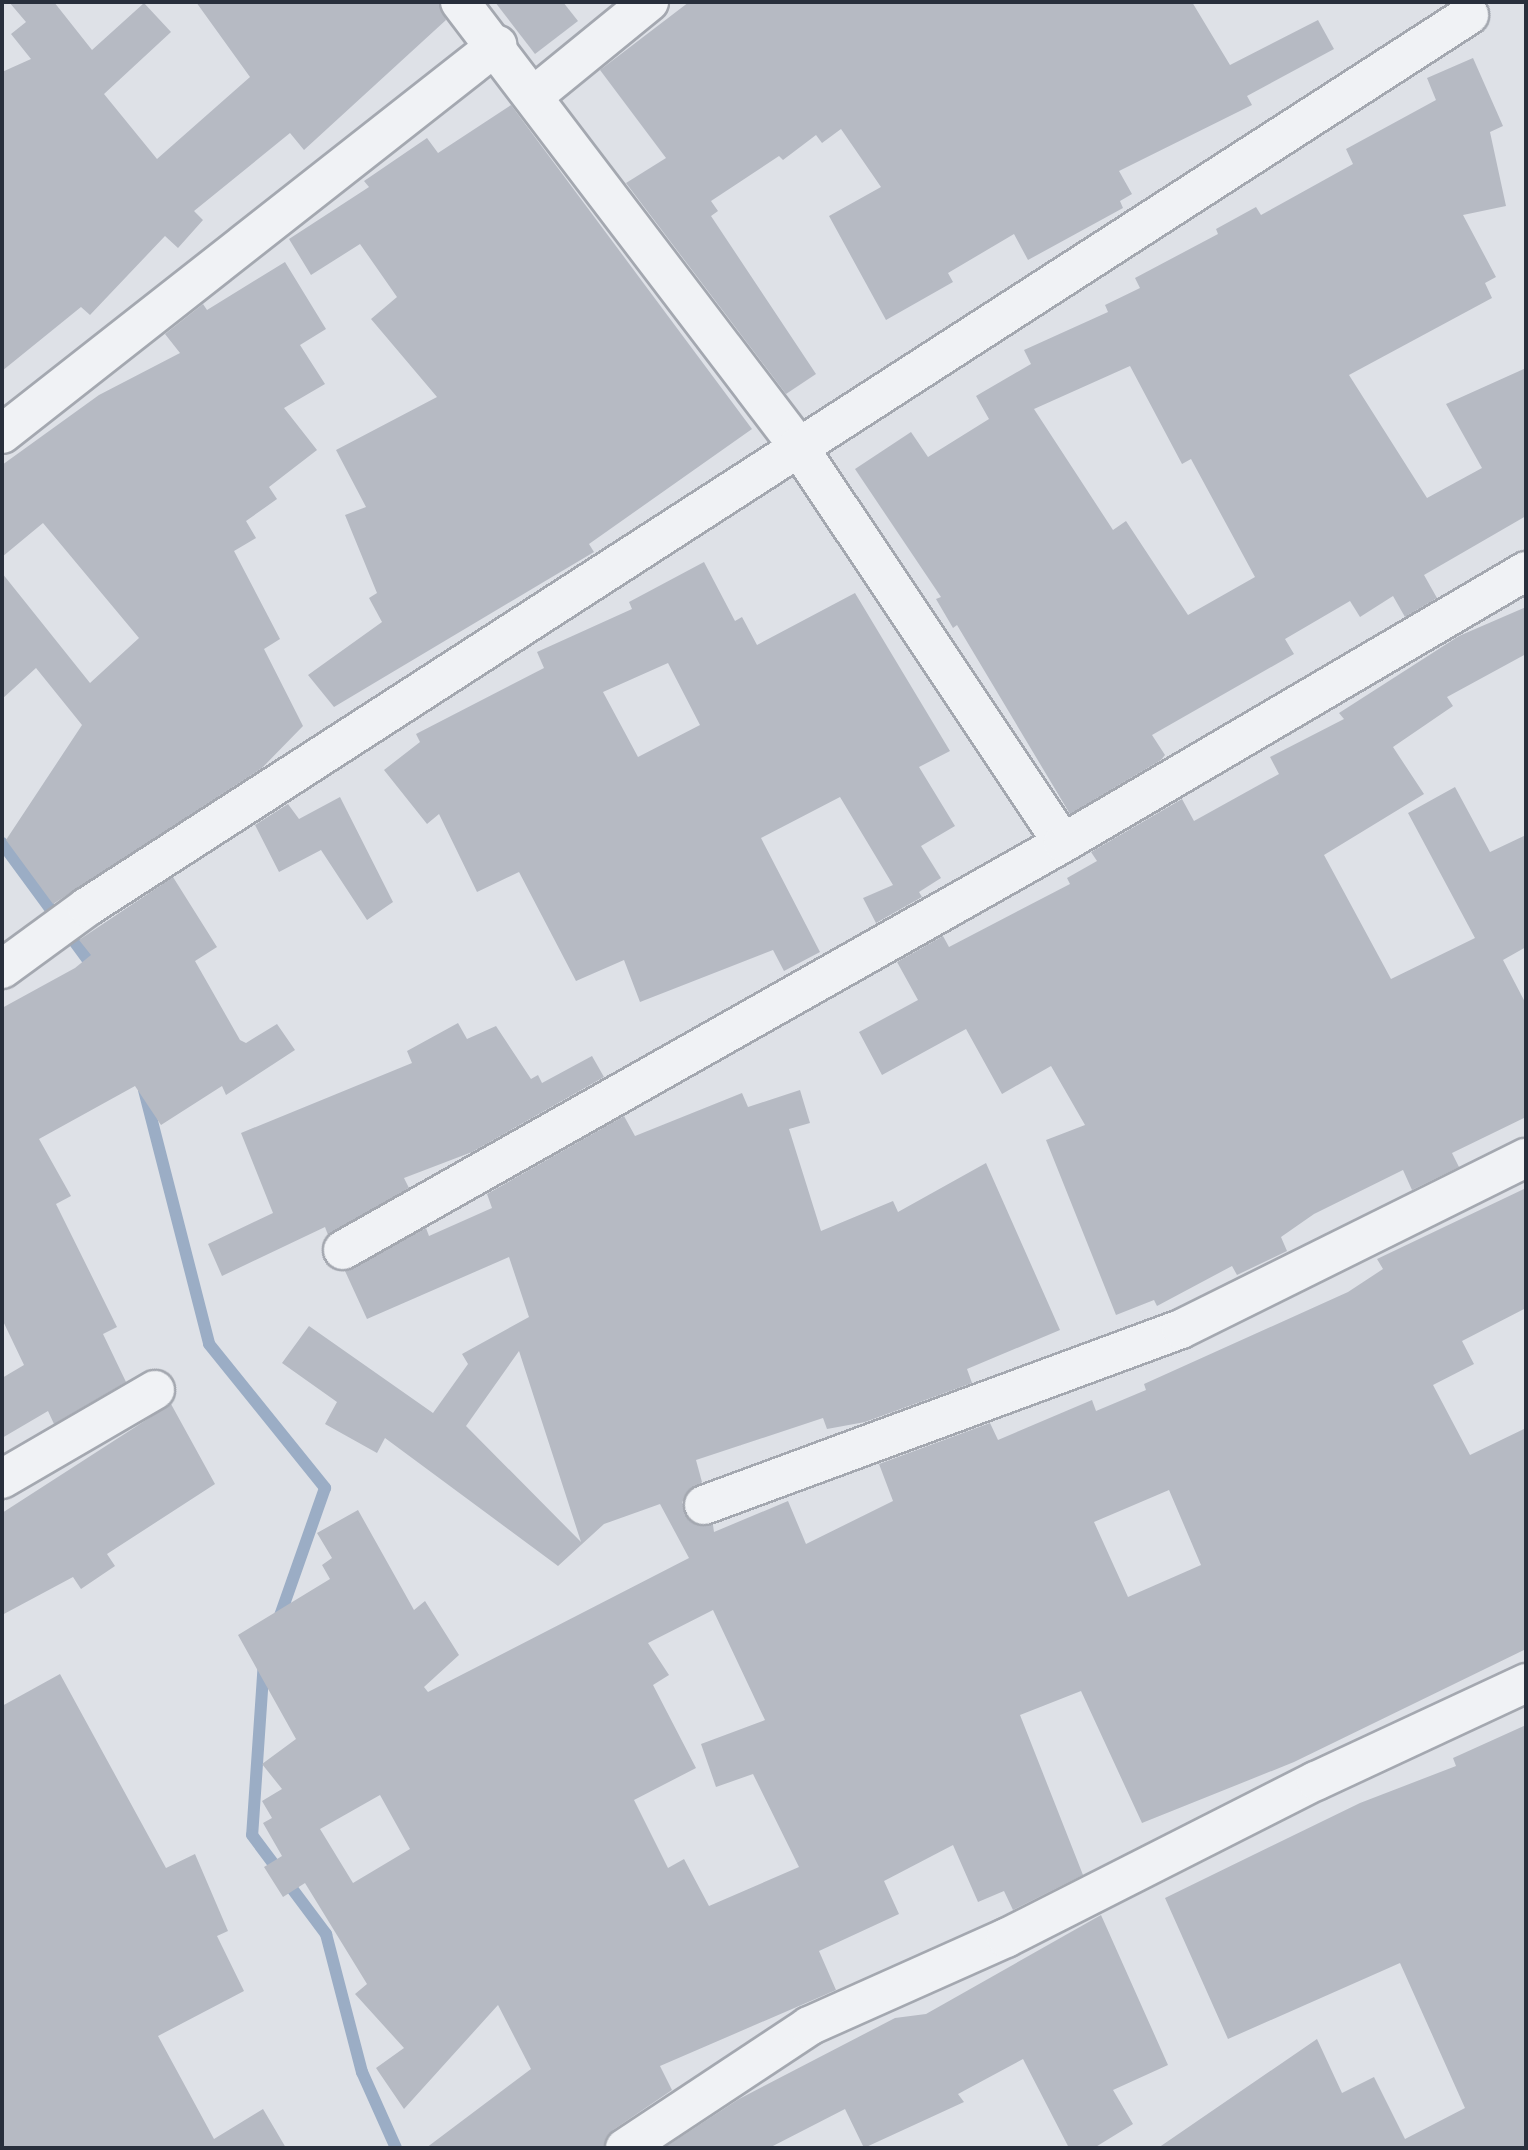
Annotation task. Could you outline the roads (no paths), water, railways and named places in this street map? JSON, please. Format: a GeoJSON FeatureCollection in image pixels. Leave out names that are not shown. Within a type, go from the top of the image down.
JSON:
{"type":"FeatureCollection","features":[{"type":"Feature","properties":{"kind":"street"},"geometry":{"type":"LineString","coordinates":[[460,2],[536,94],[798,446],[1063,843]]}},
{"type":"Feature","properties":{"kind":"street"},"geometry":{"type":"LineString","coordinates":[[536,94],[649,2]]}},
{"type":"Feature","properties":{"kind":"street"},"geometry":{"type":"LineString","coordinates":[[14,961],[87,907],[1473,6]]}},
{"type":"Feature","properties":{"kind":"street"},"geometry":{"type":"LineString","coordinates":[[2,434],[497,45]]}},
{"type":"Feature","properties":{"kind":"street"},"geometry":{"type":"LineString","coordinates":[[344,1250],[1063,843],[1526,571]]}},
{"type":"Feature","properties":{"kind":"street"},"geometry":{"type":"LineString","coordinates":[[704,1505],[1181,1329],[1526,1158]]}},
{"type":"Feature","properties":{"kind":"street"},"geometry":{"type":"LineString","coordinates":[[2,1479],[155,1390]]}},
{"type":"Feature","properties":{"kind":"street"},"geometry":{"type":"LineString","coordinates":[[625,2148],[809,2026],[1006,1938],[1316,1781],[1526,1684]]}},
{"type":"Feature","properties":{"kind":"waterway"},"geometry":{"type":"LineString","coordinates":[[2,843],[96,971]]}},
{"type":"Feature","properties":{"kind":"waterway"},"geometry":{"type":"LineString","coordinates":[[144,1090],[209,1344],[325,1488],[277,1624]]}},
{"type":"Feature","properties":{"kind":"waterway"},"geometry":{"type":"LineString","coordinates":[[264,1661],[252,1835],[326,1934],[362,2072],[396,2148]]}}]}
